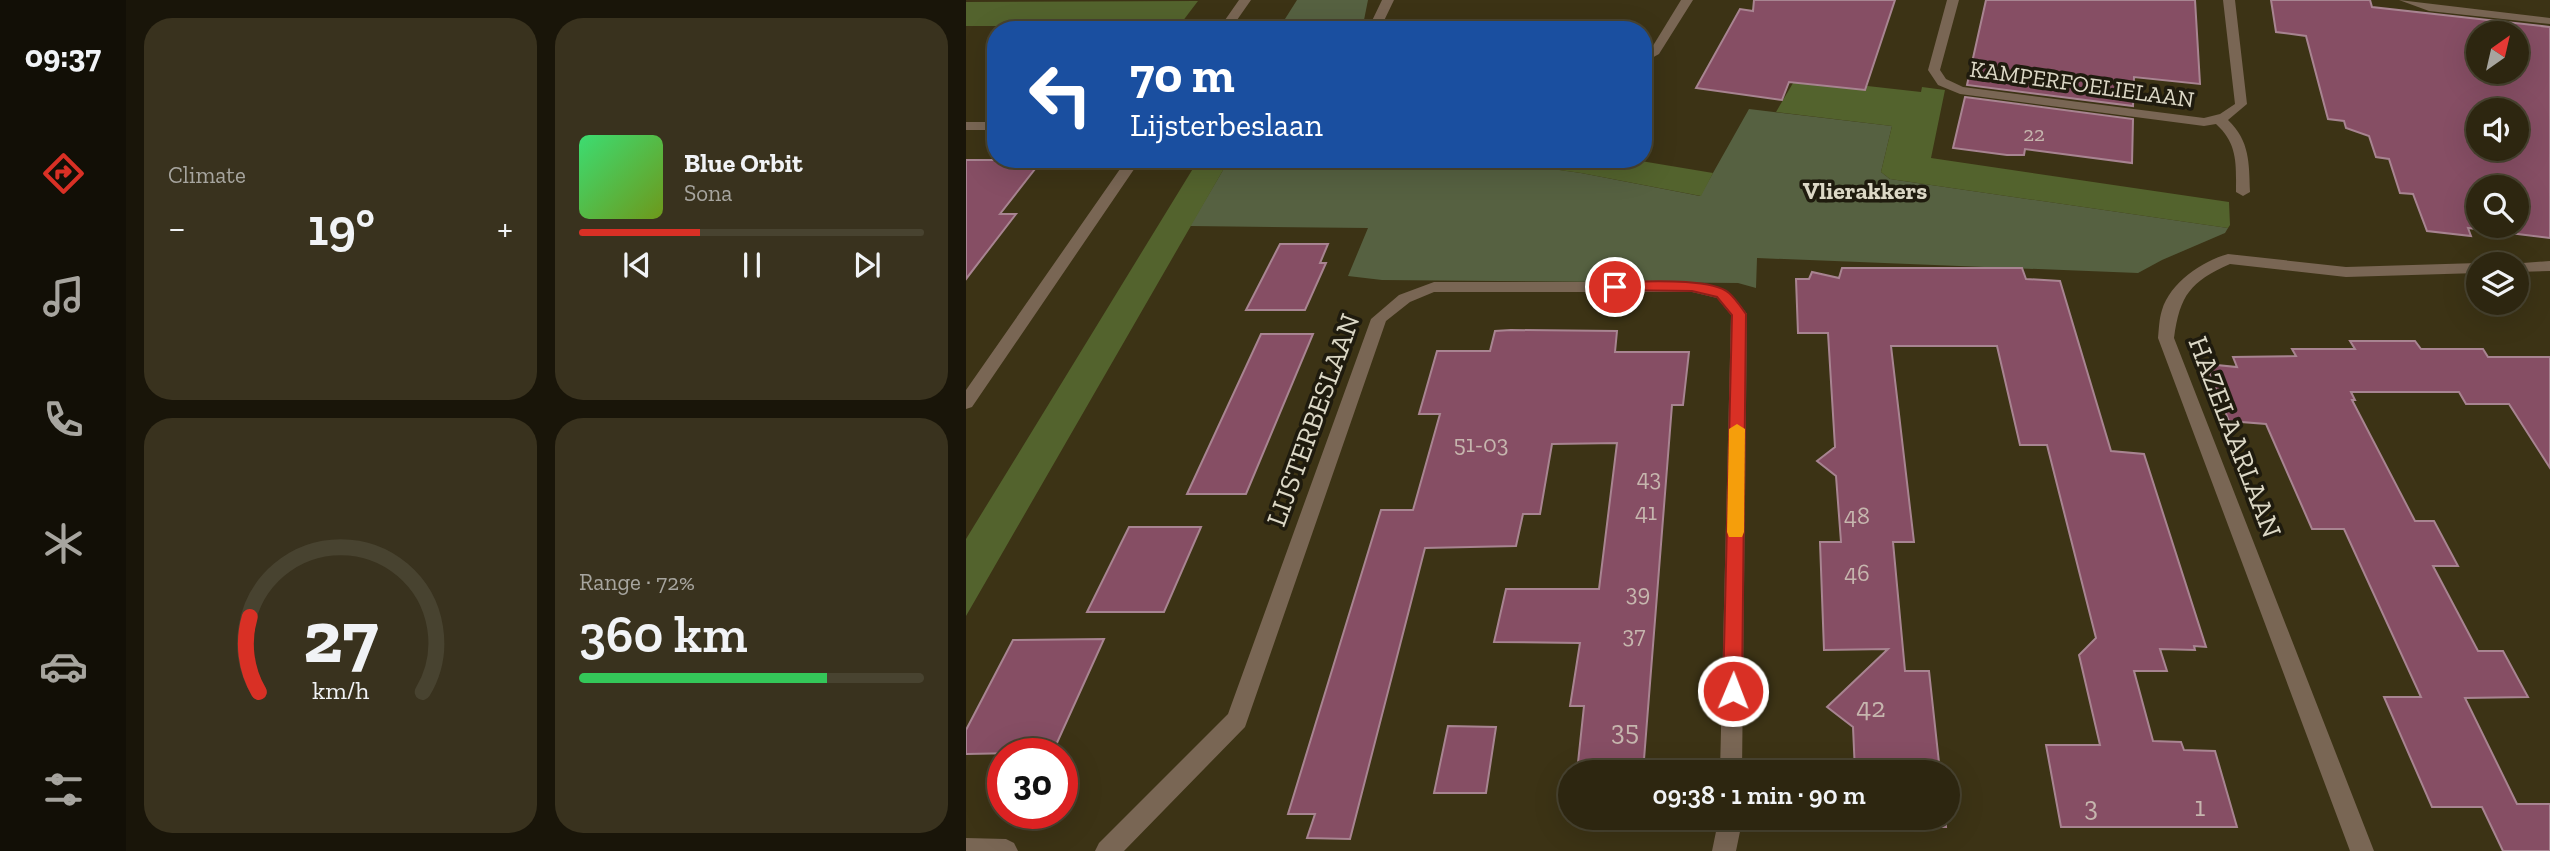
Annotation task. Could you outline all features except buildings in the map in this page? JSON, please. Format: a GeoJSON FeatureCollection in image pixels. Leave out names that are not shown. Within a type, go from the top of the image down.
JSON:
{"type":"FeatureCollection","features":[{"type":"Feature","properties":{"kind":"street"},"geometry":{"type":"LineString","coordinates":[[1230,21],[1245,0]]}},
{"type":"Feature","properties":{"kind":"street"},"geometry":{"type":"LineString","coordinates":[[1378,21],[1388,0]]}},
{"type":"Feature","properties":{"kind":"street"},"geometry":{"type":"LineString","coordinates":[[1652,53],[1686,0]]}},
{"type":"Feature","properties":{"kind":"street","name":"KAMPERFOELIELAAN"},"geometry":{"type":"LineString","coordinates":[[1953,0],[1934,70],[1942,82],[1960,90],[2204,122],[2220,120],[2234,113],[2241,104],[2229,0]]}},
{"type":"Feature","properties":{"kind":"street"},"geometry":{"type":"LineString","coordinates":[[2405,0],[2429,8],[2550,22]]}},
{"type":"Feature","properties":{"kind":"street","name":"KAMPERFOELIELAAN"},"geometry":{"type":"LineString","coordinates":[[2220,120],[2236,133],[2241,144],[2243,192]]}},
{"type":"Feature","properties":{"kind":"street"},"geometry":{"type":"LineString","coordinates":[[966,126],[987,126]]}},
{"type":"Feature","properties":{"kind":"street"},"geometry":{"type":"LineString","coordinates":[[966,402],[974,377],[1127,168]]}},
{"type":"Feature","properties":{"kind":"street","name":"HAZELAARLAAN"},"geometry":{"type":"LineString","coordinates":[[2362,851],[2166,338],[2170,309],[2182,289],[2208,268],[2228,259],[2346,272],[2466,268]]}},
{"type":"Feature","properties":{"kind":"street"},"geometry":{"type":"LineString","coordinates":[[2529,268],[2547,270]]}},
{"type":"Feature","properties":{"kind":"street","name":"LIJSTERBESLAAN"},"geometry":{"type":"LineString","coordinates":[[1107,851],[1237,720],[1379,319],[1392,305],[1412,293],[1434,288],[1692,287],[1722,294],[1739,314],[1731,760]]}},
{"type":"Feature","properties":{"kind":"street"},"geometry":{"type":"LineString","coordinates":[[1724,851],[1728,830]]}},
{"type":"Feature","properties":{"kind":"street"},"geometry":{"type":"LineString","coordinates":[[966,850],[1006,851]]}},
{"type":"Feature","properties":{"kind":"green space"},"geometry":{"type":"Polygon","coordinates":[[[1297,0],[1368,0],[1364,21],[1284,21],[1297,0]]]}},
{"type":"Feature","properties":{"kind":"green space"},"geometry":{"type":"Polygon","coordinates":[[[1198,1],[1183,21],[987,21],[987,26],[966,26],[966,2],[1198,1]]]}},
{"type":"Feature","properties":{"kind":"green space"},"geometry":{"type":"Polygon","coordinates":[[[1796,78],[1921,92],[1922,87],[1945,90],[1931,158],[2229,202],[2230,225],[2228,228],[1890,179],[1881,172],[1892,126],[1776,112],[1796,78]]]}},
{"type":"Feature","properties":{"kind":"green space"},"geometry":{"type":"Polygon","coordinates":[[[1749,109],[1892,126],[1881,172],[1890,179],[2228,228],[2225,233],[2138,273],[1757,258],[1756,288],[1738,283],[1382,280],[1348,276],[1368,228],[1190,226],[1224,168],[1546,168],[1700,196],[1749,109]]]}},
{"type":"Feature","properties":{"kind":"green space"},"geometry":{"type":"Polygon","coordinates":[[[1652,163],[1713,173],[1701,196],[1546,168],[1652,168],[1652,163]]]}},
{"type":"Feature","properties":{"kind":"green space"},"geometry":{"type":"Polygon","coordinates":[[[1193,168],[1224,168],[966,616],[966,539],[1193,168]]]}},
{"type":"Feature","properties":{"kind":"slow traffic"},"geometry":{"type":"LineString","coordinates":[[1735,532],[1737,429]]}},
{"type":"Feature","properties":{"kind":"district","name":"Vlierakkers"},"geometry":{"type":"Point","coordinates":[1865,190]}},
{"type":"Feature","properties":{"kind":"route"},"geometry":{"type":"LineString","coordinates":[[1615,287],[1692,287],[1722,294],[1739,314],[1733,691]]}}]}
